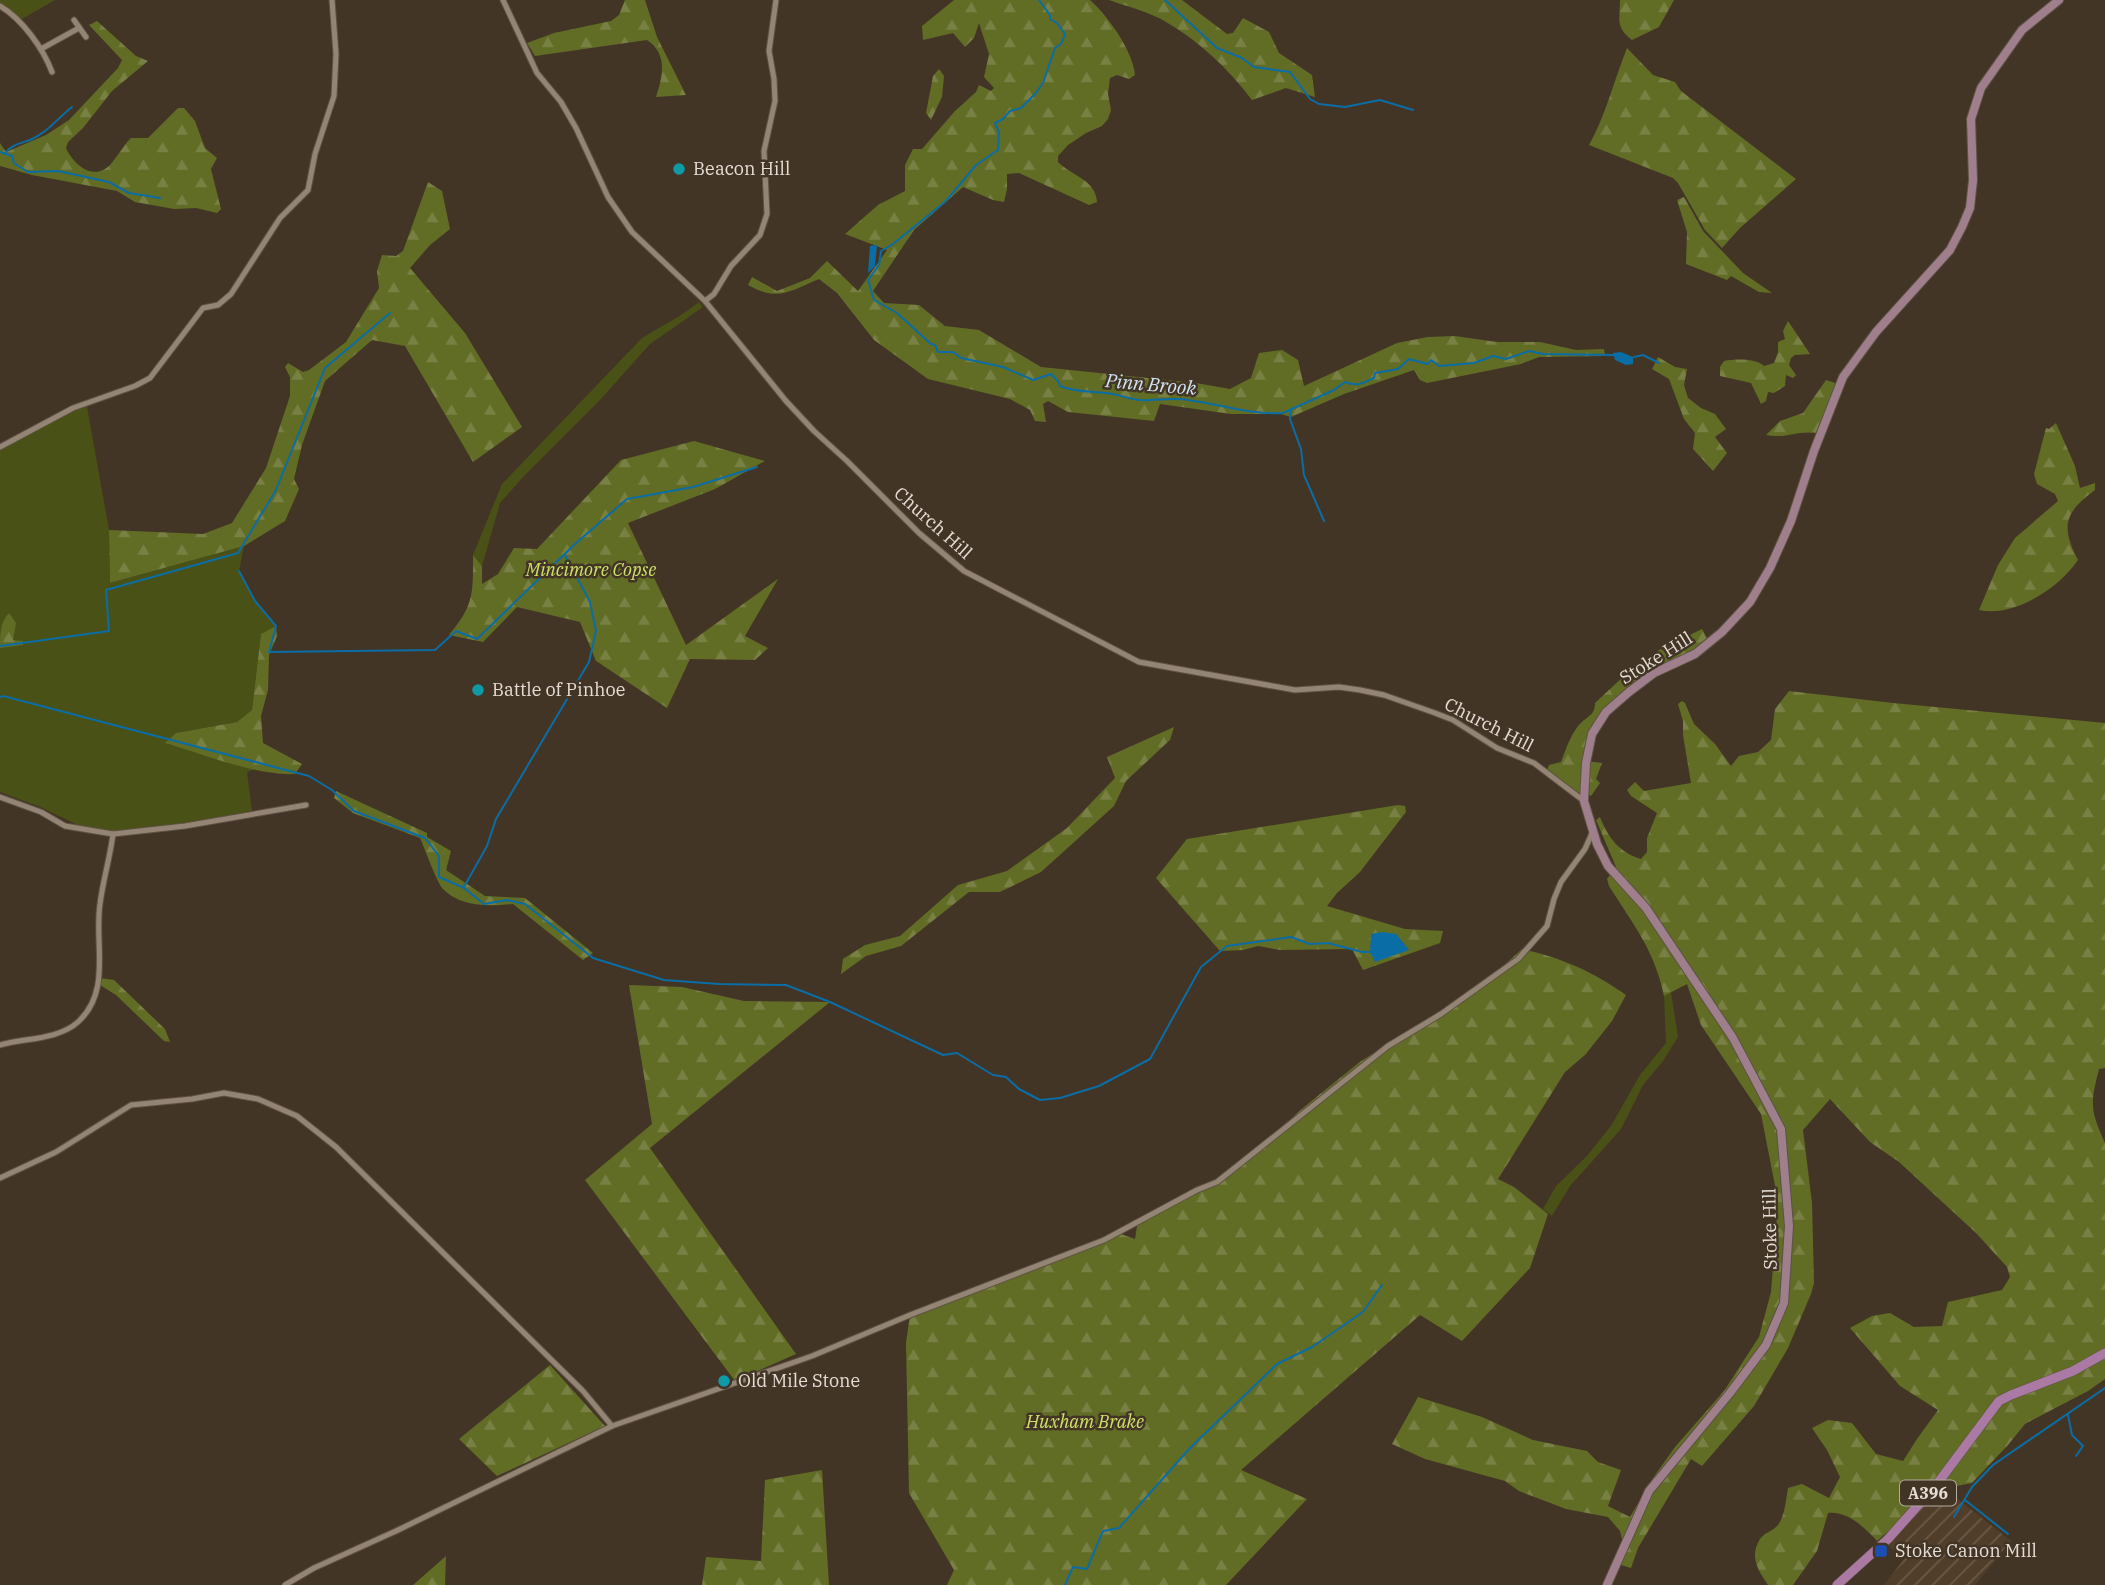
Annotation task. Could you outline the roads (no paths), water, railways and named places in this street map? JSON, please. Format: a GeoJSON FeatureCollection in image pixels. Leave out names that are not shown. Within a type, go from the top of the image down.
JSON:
{"type":"FeatureCollection","features":[{"type":"Feature","properties":{"kind":"main road","name":"A396"},"geometry":{"type":"LineString","coordinates":[[1836,1585],[1888,1539],[1937,1484],[1999,1401],[2073,1371],[2105,1353]]}},
{"type":"Feature","properties":{"kind":"street"},"geometry":{"type":"LineString","coordinates":[[0,447],[73,408],[135,386],[149,378],[203,309],[218,305],[231,294],[280,218],[308,190],[315,154],[334,96],[336,54],[332,0]]}},
{"type":"Feature","properties":{"kind":"street","name":"Church Hill"},"geometry":{"type":"LineString","coordinates":[[503,0],[537,73],[561,102],[608,197],[632,232],[705,301],[786,401],[814,430],[919,533],[964,571],[1139,662],[1295,690],[1339,687],[1360,690],[1384,695],[1436,713],[1453,720],[1497,748],[1534,763],[1584,802]]}},
{"type":"Feature","properties":{"kind":"street"},"geometry":{"type":"LineString","coordinates":[[705,301],[714,293],[731,266],[760,236],[768,214],[764,151],[775,100],[769,51],[776,0]]}},
{"type":"Feature","properties":{"kind":"street","name":"Stoke Hill"},"geometry":{"type":"LineString","coordinates":[[1607,1585],[1649,1491],[1766,1345],[1784,1303],[1789,1226],[1780,1129],[1733,1038],[1646,908],[1592,844],[1593,831],[1584,802],[1586,763],[1592,734],[1606,712],[1654,674],[1683,661],[1708,644],[1750,602],[1762,583],[1791,521],[1814,451],[1843,377],[1876,332],[1950,250],[1962,227],[1969,208],[1973,180],[1971,119],[1981,89],[2022,30],[2059,0]]}},
{"type":"Feature","properties":{"kind":"street"},"geometry":{"type":"LineString","coordinates":[[0,6],[15,17],[41,49],[52,72]]}},
{"type":"Feature","properties":{"kind":"street"},"geometry":{"type":"LineString","coordinates":[[74,20],[86,37]]}},
{"type":"Feature","properties":{"kind":"street"},"geometry":{"type":"LineString","coordinates":[[41,49],[79,28]]}},
{"type":"Feature","properties":{"kind":"street"},"geometry":{"type":"LineString","coordinates":[[0,797],[41,812],[65,826],[113,834],[185,826],[306,805]]}},
{"type":"Feature","properties":{"kind":"street"},"geometry":{"type":"LineString","coordinates":[[0,1045],[64,1031],[77,1023],[90,1007],[100,980],[100,905],[113,834]]}},
{"type":"Feature","properties":{"kind":"street"},"geometry":{"type":"LineString","coordinates":[[285,1585],[314,1568],[612,1426],[811,1356],[1104,1240],[1217,1182],[1388,1046],[1441,1014],[1518,960],[1547,926],[1561,882],[1592,844]]}},
{"type":"Feature","properties":{"kind":"street"},"geometry":{"type":"LineString","coordinates":[[0,1178],[56,1152],[131,1105],[224,1093],[258,1099],[297,1116],[336,1147],[583,1391],[612,1426]]}},
{"type":"Feature","properties":{"kind":"water"},"geometry":{"type":"Polygon","coordinates":[[[877,245],[875,266],[868,273],[870,246],[877,245]]]}},
{"type":"Feature","properties":{"kind":"water"},"geometry":{"type":"Polygon","coordinates":[[[1621,352],[1633,357],[1633,364],[1626,365],[1615,360],[1613,353],[1621,352]]]}},
{"type":"Feature","properties":{"kind":"water"},"geometry":{"type":"Polygon","coordinates":[[[1371,934],[1396,934],[1409,950],[1375,962],[1370,952],[1371,934]]]}},
{"type":"Feature","properties":{"kind":"waterway","name":"Pinn Brook"},"geometry":{"type":"LineString","coordinates":[[1039,0],[1050,19],[1057,23],[1065,34],[1061,44],[1055,48],[1043,83],[1021,108],[1010,111],[995,123],[999,132],[998,150],[976,165],[946,201],[881,251],[879,265],[868,280],[874,300],[897,313],[935,345],[938,352],[953,352],[961,358],[1003,367],[1033,380],[1051,374],[1060,386],[1073,390],[1139,400],[1182,399],[1271,413],[1283,413],[1334,390],[1345,382],[1363,383],[1374,378],[1375,373],[1398,369],[1409,359],[1427,364],[1431,360],[1439,366],[1474,363],[1493,356],[1506,359],[1529,351],[1543,354],[1614,355]]}},
{"type":"Feature","properties":{"kind":"waterway"},"geometry":{"type":"LineString","coordinates":[[1165,0],[1217,48],[1242,58],[1254,67],[1290,72],[1310,99],[1319,104],[1345,107],[1380,100],[1413,110]]}},
{"type":"Feature","properties":{"kind":"waterway"},"geometry":{"type":"LineString","coordinates":[[5,153],[13,146],[42,133],[72,107]]}},
{"type":"Feature","properties":{"kind":"waterway"},"geometry":{"type":"LineString","coordinates":[[0,152],[12,156],[14,163],[28,172],[58,171],[109,182],[129,193],[160,198]]}},
{"type":"Feature","properties":{"kind":"waterway"},"geometry":{"type":"LineString","coordinates":[[0,646],[109,631],[106,590],[238,553],[276,490],[325,368],[390,313]]}},
{"type":"Feature","properties":{"kind":"waterway","name":"Pinn Brook"},"geometry":{"type":"LineString","coordinates":[[1634,357],[1643,355],[1659,363]]}},
{"type":"Feature","properties":{"kind":"waterway"},"geometry":{"type":"LineString","coordinates":[[1291,410],[1290,419],[1301,449],[1304,475],[1324,521]]}},
{"type":"Feature","properties":{"kind":"waterway"},"geometry":{"type":"LineString","coordinates":[[239,571],[255,601],[276,626],[269,652],[435,650],[456,631],[477,639],[575,544],[627,499],[693,487],[757,467]]}},
{"type":"Feature","properties":{"kind":"waterway"},"geometry":{"type":"LineString","coordinates":[[464,887],[487,846],[496,819],[589,662],[596,631],[590,602],[565,555]]}},
{"type":"Feature","properties":{"kind":"waterway"},"geometry":{"type":"LineString","coordinates":[[0,697],[309,776],[332,790],[354,811],[425,838],[439,856],[439,877],[464,888],[484,904],[507,900],[525,904],[593,958],[664,980],[786,985],[830,1002],[943,1055],[957,1053],[993,1075],[1006,1077],[1019,1089],[1040,1100],[1060,1098],[1099,1086],[1150,1059],[1201,967],[1227,946],[1291,937],[1310,944],[1328,943],[1370,952]]}},
{"type":"Feature","properties":{"kind":"waterway"},"geometry":{"type":"LineString","coordinates":[[1065,1585],[1073,1567],[1087,1569],[1103,1531],[1119,1528],[1190,1448],[1277,1364],[1312,1347],[1363,1312],[1382,1285]]}},
{"type":"Feature","properties":{"kind":"waterway"},"geometry":{"type":"LineString","coordinates":[[1954,1517],[1972,1487],[1993,1465],[2105,1388]]}},
{"type":"Feature","properties":{"kind":"waterway"},"geometry":{"type":"LineString","coordinates":[[2068,1415],[2072,1435],[2083,1446],[2076,1456]]}},
{"type":"Feature","properties":{"kind":"waterway"},"geometry":{"type":"LineString","coordinates":[[1965,1500],[2008,1534]]}},
{"type":"Feature","properties":{"kind":"place","name":"Beacon Hill"},"geometry":{"type":"Point","coordinates":[679,169]}},
{"type":"Feature","properties":{"kind":"place","name":"Battle of Pinhoe"},"geometry":{"type":"Point","coordinates":[478,690]}},
{"type":"Feature","properties":{"kind":"place","name":"Old Mile Stone"},"geometry":{"type":"Point","coordinates":[724,1381]}},
{"type":"Feature","properties":{"kind":"place","name":"Stoke Canon Mill"},"geometry":{"type":"Point","coordinates":[1881,1551]}},
{"type":"Feature","properties":{"kind":"park label","name":"Mincimore Copse"},"geometry":{"type":"Point","coordinates":[591,570]}},
{"type":"Feature","properties":{"kind":"park label","name":"Huxham Brake"},"geometry":{"type":"Point","coordinates":[1085,1422]}}]}
